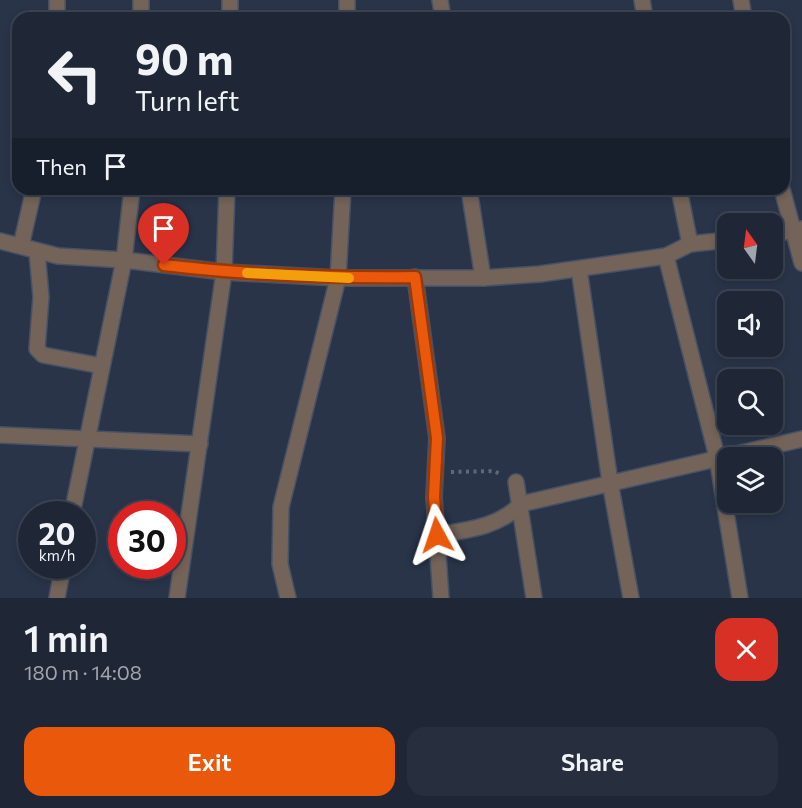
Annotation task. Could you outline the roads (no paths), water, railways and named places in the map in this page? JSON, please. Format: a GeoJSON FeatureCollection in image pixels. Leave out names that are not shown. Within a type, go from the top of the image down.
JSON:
{"type":"FeatureCollection","features":[{"type":"Feature","properties":{"kind":"street"},"geometry":{"type":"LineString","coordinates":[[21,246],[33,195]]}},
{"type":"Feature","properties":{"kind":"street"},"geometry":{"type":"LineString","coordinates":[[74,501],[124,260],[131,195]]}},
{"type":"Feature","properties":{"kind":"street"},"geometry":{"type":"LineString","coordinates":[[177,598],[224,272],[227,195]]}},
{"type":"Feature","properties":{"kind":"street"},"geometry":{"type":"LineString","coordinates":[[288,598],[280,564],[282,507],[338,278],[343,195]]}},
{"type":"Feature","properties":{"kind":"street"},"geometry":{"type":"LineString","coordinates":[[470,195],[483,278]]}},
{"type":"Feature","properties":{"kind":"street"},"geometry":{"type":"LineString","coordinates":[[680,195],[690,244]]}},
{"type":"Feature","properties":{"kind":"street"},"geometry":{"type":"LineString","coordinates":[[784,195],[797,230],[802,263]]}},
{"type":"Feature","properties":{"kind":"street"},"geometry":{"type":"LineString","coordinates":[[0,241],[58,256],[124,260],[224,272],[338,278],[483,278],[540,274],[666,256],[690,244],[717,241]]}},
{"type":"Feature","properties":{"kind":"street"},"geometry":{"type":"LineString","coordinates":[[37,252],[41,297],[37,349],[44,355],[102,366]]}},
{"type":"Feature","properties":{"kind":"street"},"geometry":{"type":"LineString","coordinates":[[437,535],[494,523],[512,514],[521,504],[717,457],[666,256]]}},
{"type":"Feature","properties":{"kind":"street"},"geometry":{"type":"LineString","coordinates":[[579,269],[610,482],[631,598]]}},
{"type":"Feature","properties":{"kind":"street"},"geometry":{"type":"LineString","coordinates":[[415,277],[437,438],[434,497],[441,598]]}},
{"type":"Feature","properties":{"kind":"street"},"geometry":{"type":"LineString","coordinates":[[0,435],[201,444]]}},
{"type":"Feature","properties":{"kind":"street"},"geometry":{"type":"LineString","coordinates":[[767,447],[802,440]]}},
{"type":"Feature","properties":{"kind":"street"},"geometry":{"type":"LineString","coordinates":[[516,482],[534,598]]}},
{"type":"Feature","properties":{"kind":"street"},"geometry":{"type":"LineString","coordinates":[[726,513],[740,598]]}},
{"type":"Feature","properties":{"kind":"street"},"geometry":{"type":"LineString","coordinates":[[57,598],[61,579]]}}]}
